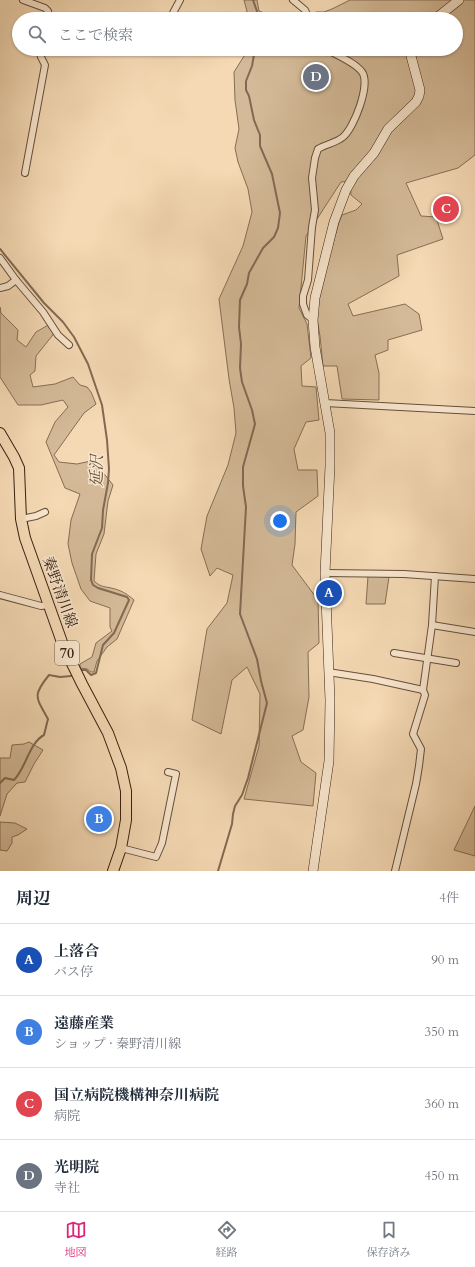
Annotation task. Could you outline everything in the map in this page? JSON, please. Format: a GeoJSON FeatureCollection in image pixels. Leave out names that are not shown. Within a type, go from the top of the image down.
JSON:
{"type":"FeatureCollection","features":[{"type":"Feature","properties":{"kind":"main road","name":"秦野清川線"},"geometry":{"type":"LineString","coordinates":[[1,436],[19,468],[21,519],[28,547],[63,645],[108,733],[121,768],[126,791],[126,820],[121,848],[113,871]]}},
{"type":"Feature","properties":{"kind":"street"},"geometry":{"type":"LineString","coordinates":[[23,0],[45,8],[48,12]]}},
{"type":"Feature","properties":{"kind":"street"},"geometry":{"type":"LineString","coordinates":[[173,12],[180,0]]}},
{"type":"Feature","properties":{"kind":"street"},"geometry":{"type":"LineString","coordinates":[[293,0],[306,12]]}},
{"type":"Feature","properties":{"kind":"street"},"geometry":{"type":"LineString","coordinates":[[444,12],[459,0]]}},
{"type":"Feature","properties":{"kind":"street"},"geometry":{"type":"LineString","coordinates":[[26,173],[45,65],[42,56]]}},
{"type":"Feature","properties":{"kind":"street"},"geometry":{"type":"LineString","coordinates":[[313,320],[307,315],[303,300],[308,280],[312,226],[315,210],[312,178],[315,158],[318,149],[336,142],[348,132],[358,112],[364,83],[364,76],[358,67],[338,56]]}},
{"type":"Feature","properties":{"kind":"street"},"geometry":{"type":"LineString","coordinates":[[313,871],[329,761],[330,700],[325,573],[330,433],[315,347],[313,320],[315,298],[334,222],[346,190],[354,176],[374,153],[388,129],[416,102],[420,96],[420,90],[411,56]]}},
{"type":"Feature","properties":{"kind":"street"},"geometry":{"type":"LineString","coordinates":[[0,258],[43,312],[58,335],[69,345]]}},
{"type":"Feature","properties":{"kind":"street"},"geometry":{"type":"LineString","coordinates":[[0,288],[8,286],[16,280]]}},
{"type":"Feature","properties":{"kind":"street"},"geometry":{"type":"LineString","coordinates":[[325,403],[475,411]]}},
{"type":"Feature","properties":{"kind":"street"},"geometry":{"type":"LineString","coordinates":[[21,519],[46,512]]}},
{"type":"Feature","properties":{"kind":"street"},"geometry":{"type":"LineString","coordinates":[[325,573],[374,573],[475,578]]}},
{"type":"Feature","properties":{"kind":"street"},"geometry":{"type":"LineString","coordinates":[[395,871],[417,778],[421,749],[413,734],[425,695],[423,690],[432,625],[435,576]]}},
{"type":"Feature","properties":{"kind":"street"},"geometry":{"type":"LineString","coordinates":[[0,595],[40,606],[49,605]]}},
{"type":"Feature","properties":{"kind":"street"},"geometry":{"type":"LineString","coordinates":[[432,625],[475,632]]}},
{"type":"Feature","properties":{"kind":"street"},"geometry":{"type":"LineString","coordinates":[[394,653],[456,663]]}},
{"type":"Feature","properties":{"kind":"street"},"geometry":{"type":"LineString","coordinates":[[328,672],[373,679],[423,690]]}},
{"type":"Feature","properties":{"kind":"street"},"geometry":{"type":"LineString","coordinates":[[121,848],[156,857],[162,843],[176,774],[168,772]]}},
{"type":"Feature","properties":{"kind":"shaded area"},"geometry":{"type":"Polygon","coordinates":[[[244,0],[257,0],[259,11],[262,12],[247,12],[244,0]]]}},
{"type":"Feature","properties":{"kind":"shaded area"},"geometry":{"type":"Polygon","coordinates":[[[350,0],[475,0],[475,155],[458,168],[406,183],[421,216],[436,217],[443,239],[397,255],[399,276],[348,304],[353,316],[405,304],[419,314],[422,330],[388,340],[388,350],[375,355],[379,373],[379,400],[342,399],[337,366],[323,366],[316,313],[322,282],[342,215],[356,210],[362,204],[351,195],[350,181],[341,182],[306,236],[299,308],[307,324],[311,358],[301,366],[302,386],[316,387],[319,420],[306,422],[294,449],[298,470],[317,470],[318,496],[296,512],[295,544],[292,565],[318,600],[319,643],[308,652],[309,697],[303,730],[292,736],[301,762],[316,773],[313,806],[244,799],[259,746],[260,694],[247,667],[232,680],[221,734],[192,720],[207,629],[227,603],[233,575],[217,568],[210,576],[201,549],[207,516],[228,465],[236,433],[219,299],[243,246],[252,212],[248,189],[238,162],[235,148],[239,129],[235,100],[234,72],[244,56],[463,56],[463,12],[324,12],[350,0]]]}},
{"type":"Feature","properties":{"kind":"shaded area"},"geometry":{"type":"Polygon","coordinates":[[[0,307],[1,313],[18,330],[17,340],[26,347],[36,332],[50,324],[56,331],[36,356],[35,371],[30,375],[33,387],[55,384],[73,377],[80,385],[87,387],[96,404],[84,413],[54,455],[59,462],[77,464],[91,461],[113,485],[108,501],[104,534],[96,554],[94,581],[102,586],[121,591],[134,600],[117,639],[107,647],[97,661],[94,672],[80,668],[80,664],[92,657],[96,643],[112,631],[110,627],[110,608],[90,601],[81,589],[72,563],[68,544],[71,520],[80,494],[65,488],[46,442],[55,422],[68,407],[63,400],[41,405],[18,405],[0,377],[0,307]]]}},
{"type":"Feature","properties":{"kind":"shaded area"},"geometry":{"type":"Polygon","coordinates":[[[368,576],[389,577],[385,604],[366,604],[368,576]]]}},
{"type":"Feature","properties":{"kind":"shaded area"},"geometry":{"type":"Polygon","coordinates":[[[29,742],[43,750],[25,782],[17,783],[7,794],[0,816],[0,758],[10,758],[12,745],[29,742]]]}},
{"type":"Feature","properties":{"kind":"shaded area"},"geometry":{"type":"Polygon","coordinates":[[[475,806],[475,856],[454,850],[475,806]]]}},
{"type":"Feature","properties":{"kind":"shaded area"},"geometry":{"type":"Polygon","coordinates":[[[0,822],[15,823],[27,829],[12,837],[12,843],[7,851],[0,850],[0,822]]]}},
{"type":"Feature","properties":{"kind":"waterway"},"geometry":{"type":"LineString","coordinates":[[253,0],[257,12]]}},
{"type":"Feature","properties":{"kind":"waterway"},"geometry":{"type":"LineString","coordinates":[[218,871],[232,824],[235,806],[242,795],[248,778],[267,703],[257,659],[240,614],[246,507],[243,486],[243,467],[255,424],[252,410],[242,382],[240,368],[240,300],[247,284],[249,273],[263,248],[274,237],[278,228],[280,213],[272,174],[260,146],[260,135],[254,120],[249,96],[246,90],[246,81],[252,66],[254,56]]}},
{"type":"Feature","properties":{"kind":"waterway","name":"延沢"},"geometry":{"type":"LineString","coordinates":[[0,249],[44,303],[63,322],[74,337],[88,364],[102,405],[109,469],[102,528],[92,554],[91,580],[93,585],[98,588],[127,597],[129,600],[114,633],[103,645],[96,673],[91,675],[86,670],[81,670]]}},
{"type":"Feature","properties":{"kind":"waterway","name":"延沢"},"geometry":{"type":"LineString","coordinates":[[0,783],[5,778],[14,780],[22,769],[31,750],[44,735],[48,719],[39,701],[38,692],[40,688],[49,675],[60,677],[71,676]]}},
{"type":"Feature","properties":{"kind":"place","name":"光明院"},"geometry":{"type":"Point","coordinates":[316,77]}},
{"type":"Feature","properties":{"kind":"place","name":"国立病院機構神奈川病院"},"geometry":{"type":"Point","coordinates":[446,209]}},
{"type":"Feature","properties":{"kind":"place","name":"上落合"},"geometry":{"type":"Point","coordinates":[329,593]}},
{"type":"Feature","properties":{"kind":"place","name":"遠藤産業"},"geometry":{"type":"Point","coordinates":[99,819]}}]}
